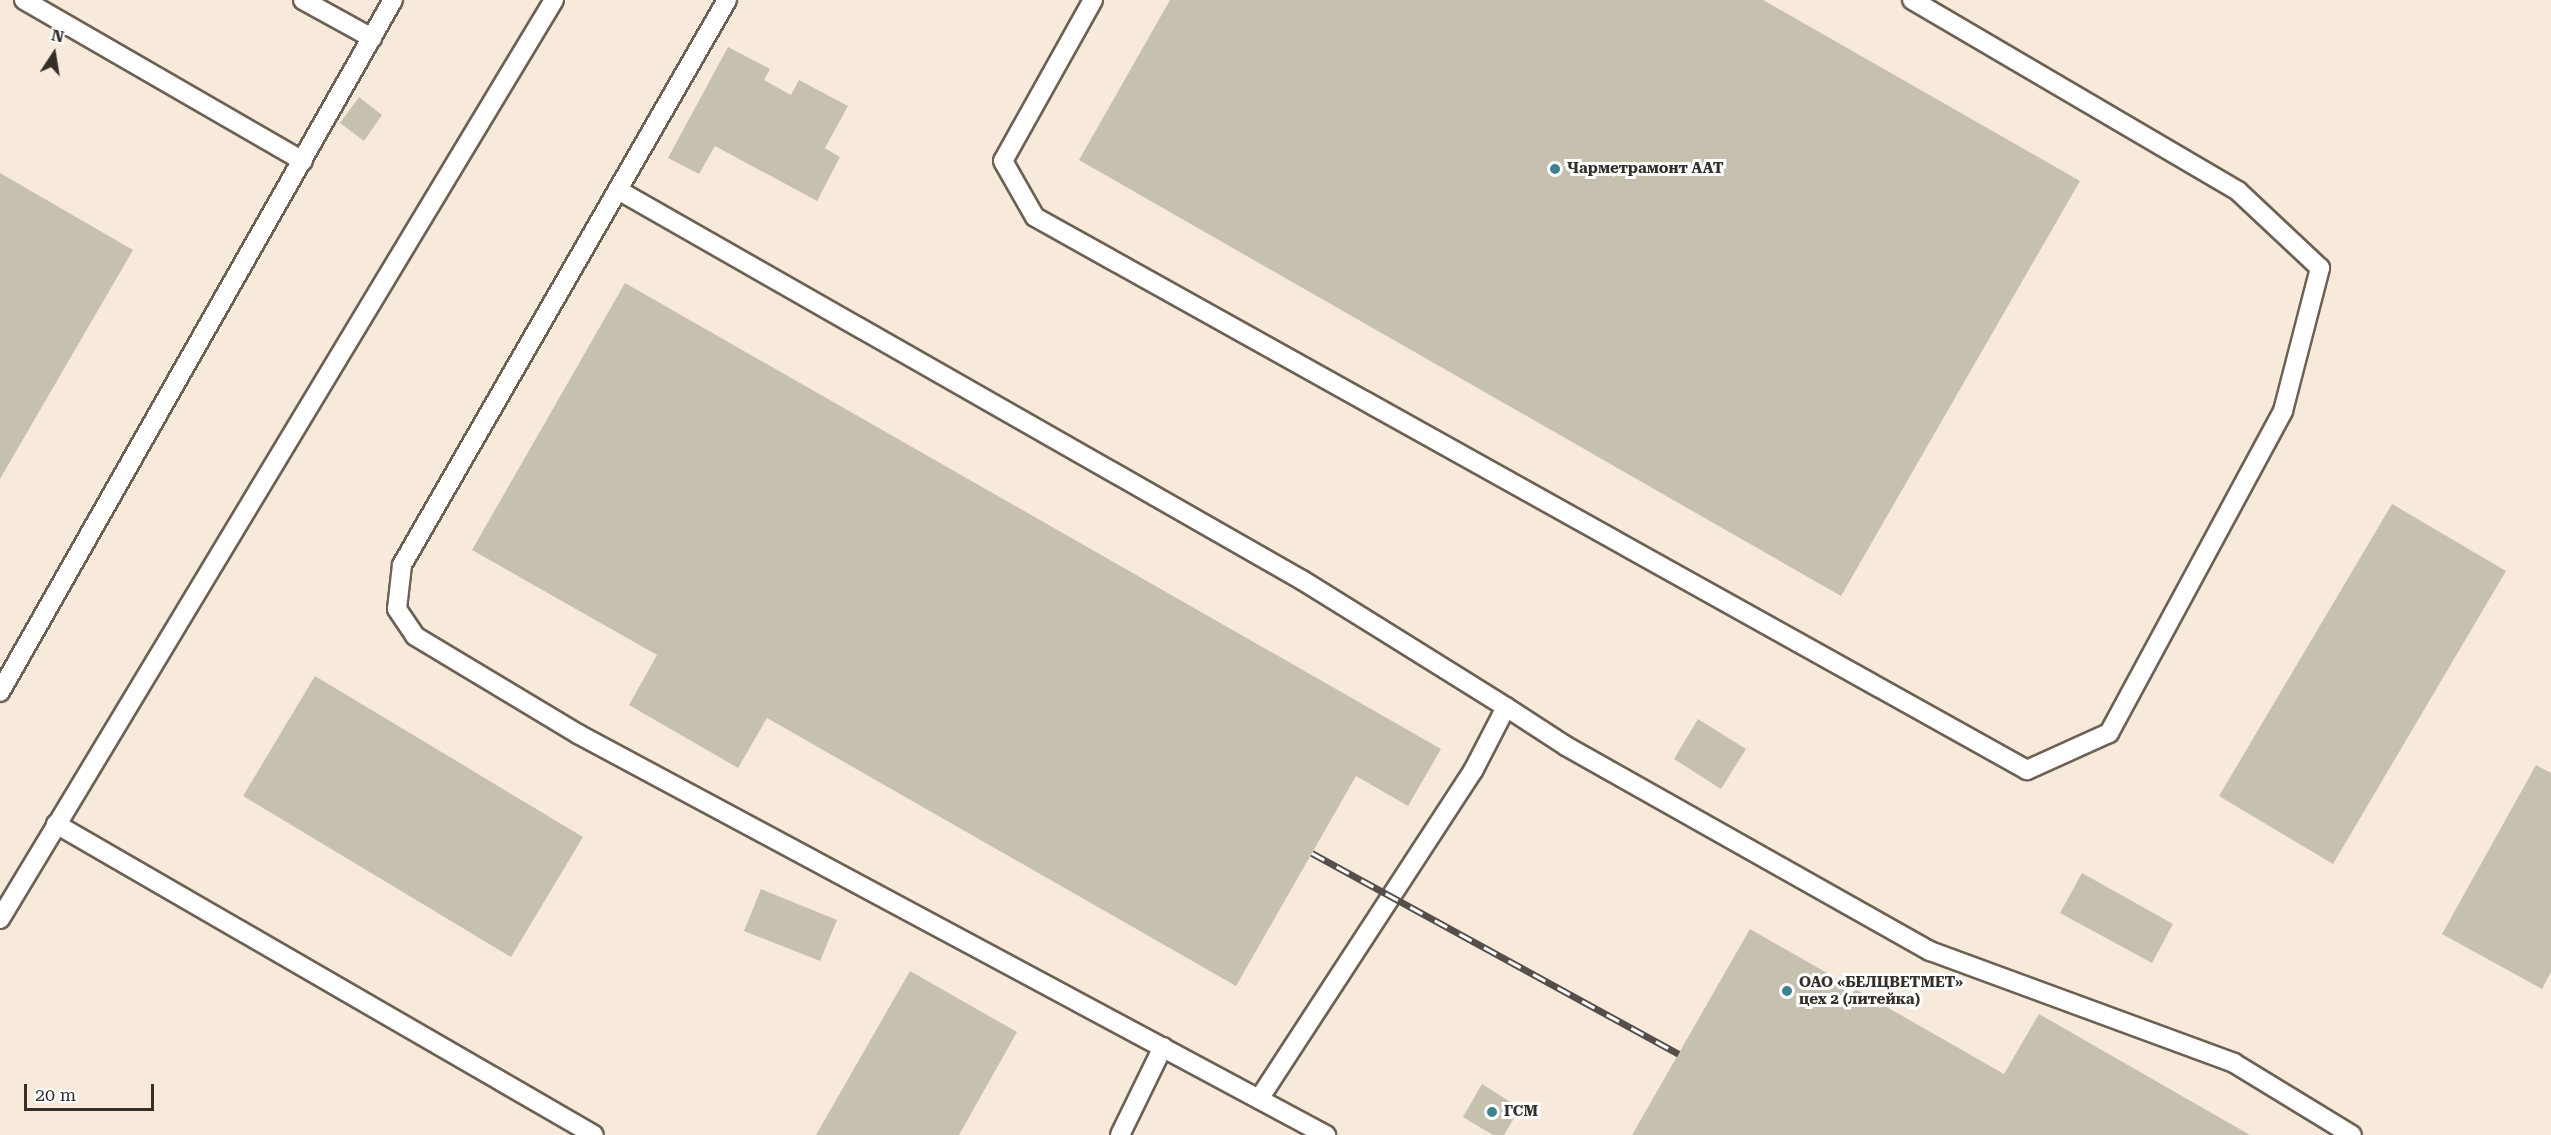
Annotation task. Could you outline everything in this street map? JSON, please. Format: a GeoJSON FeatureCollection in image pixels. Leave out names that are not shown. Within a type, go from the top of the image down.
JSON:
{"type":"FeatureCollection","features":[{"type":"Feature","properties":{"kind":"lane"},"geometry":{"type":"LineString","coordinates":[[24,0],[303,161]]}},
{"type":"Feature","properties":{"kind":"lane"},"geometry":{"type":"LineString","coordinates":[[303,0],[372,38]]}},
{"type":"Feature","properties":{"kind":"lane"},"geometry":{"type":"LineString","coordinates":[[0,692],[393,0]]}},
{"type":"Feature","properties":{"kind":"lane"},"geometry":{"type":"LineString","coordinates":[[0,919],[554,0]]}},
{"type":"Feature","properties":{"kind":"lane"},"geometry":{"type":"LineString","coordinates":[[727,0],[402,565],[397,609],[415,636],[578,734],[1326,1135]]}},
{"type":"Feature","properties":{"kind":"lane"},"geometry":{"type":"LineString","coordinates":[[1093,0],[1004,161],[1035,217],[2027,770],[2109,733],[2283,411],[2320,268],[2238,191],[1912,0]]}},
{"type":"Feature","properties":{"kind":"lane"},"geometry":{"type":"LineString","coordinates":[[618,190],[1302,580],[1566,746],[1930,951],[2234,1063],[2352,1135]]}},
{"type":"Feature","properties":{"kind":"lane"},"geometry":{"type":"LineString","coordinates":[[1259,1099],[1473,771],[1506,707]]}},
{"type":"Feature","properties":{"kind":"lane"},"geometry":{"type":"LineString","coordinates":[[56,824],[594,1135]]}},
{"type":"Feature","properties":{"kind":"lane"},"geometry":{"type":"LineString","coordinates":[[1120,1135],[1163,1047]]}},
{"type":"Feature","properties":{"kind":"building"},"geometry":{"type":"Polygon","coordinates":[[[1170,0],[1763,0],[2080,181],[1841,596],[1079,160],[1170,0]]]}},
{"type":"Feature","properties":{"kind":"building"},"geometry":{"type":"Polygon","coordinates":[[[728,47],[770,69],[764,80],[791,95],[799,80],[848,106],[825,148],[840,157],[817,201],[715,146],[699,174],[668,158],[728,47]]]}},
{"type":"Feature","properties":{"kind":"building"},"geometry":{"type":"Polygon","coordinates":[[[359,97],[382,115],[364,141],[340,123],[359,97]]]}},
{"type":"Feature","properties":{"kind":"building"},"geometry":{"type":"Polygon","coordinates":[[[0,173],[133,250],[0,479],[0,173]]]}},
{"type":"Feature","properties":{"kind":"building"},"geometry":{"type":"Polygon","coordinates":[[[625,283],[1441,749],[1408,806],[1356,776],[1236,986],[767,718],[738,768],[629,705],[657,655],[472,550],[625,283]]]}},
{"type":"Feature","properties":{"kind":"building"},"geometry":{"type":"Polygon","coordinates":[[[2392,504],[2506,571],[2333,864],[2219,796],[2392,504]]]}},
{"type":"Feature","properties":{"kind":"building"},"geometry":{"type":"Polygon","coordinates":[[[315,676],[583,837],[511,957],[243,796],[315,676]]]}},
{"type":"Feature","properties":{"kind":"building"},"geometry":{"type":"Polygon","coordinates":[[[1698,719],[1746,749],[1721,789],[1674,759],[1698,719]]]}},
{"type":"Feature","properties":{"kind":"building"},"geometry":{"type":"Polygon","coordinates":[[[2536,765],[2551,773],[2551,972],[2542,989],[2442,934],[2536,765]]]}},
{"type":"Feature","properties":{"kind":"building"},"geometry":{"type":"Polygon","coordinates":[[[2082,873],[2173,924],[2152,963],[2060,913],[2082,873]]]}},
{"type":"Feature","properties":{"kind":"building"},"geometry":{"type":"Polygon","coordinates":[[[761,889],[837,920],[820,961],[744,931],[761,889]]]}},
{"type":"Feature","properties":{"kind":"building","name":"ОАО «БЕЛЦВЕТМЕТ» цех 2 (литейка)"},"geometry":{"type":"Polygon","coordinates":[[[1750,929],[2004,1074],[2039,1014],[2250,1135],[1632,1135],[1750,929]]]}},
{"type":"Feature","properties":{"kind":"building"},"geometry":{"type":"Polygon","coordinates":[[[910,971],[1017,1032],[959,1135],[816,1135],[910,971]]]}},
{"type":"Feature","properties":{"kind":"building","name":"ГСМ"},"geometry":{"type":"Polygon","coordinates":[[[1482,1084],[1520,1108],[1504,1135],[1493,1135],[1463,1117],[1482,1084]]]}},
{"type":"Feature","properties":{"kind":"railway"},"geometry":{"type":"LineString","coordinates":[[1312,853],[1679,1054]]}},
{"type":"Feature","properties":{"kind":"place","name":"Чарметрамонт ААТ"},"geometry":{"type":"Point","coordinates":[1555,169]}},
{"type":"Feature","properties":{"kind":"place","name":"ОАО «БЕЛЦВЕТМЕТ» цех 2 (литейка)"},"geometry":{"type":"Point","coordinates":[1787,991]}},
{"type":"Feature","properties":{"kind":"place","name":"ГСМ"},"geometry":{"type":"Point","coordinates":[1492,1112]}}]}
